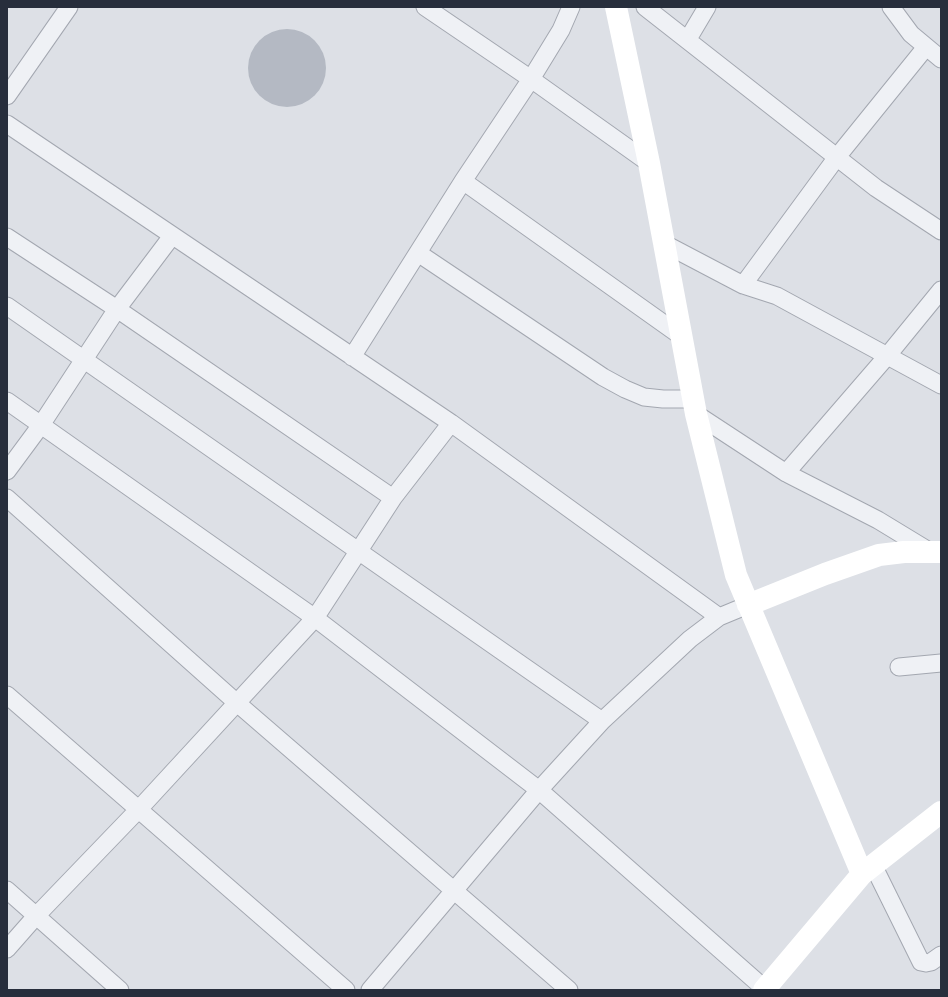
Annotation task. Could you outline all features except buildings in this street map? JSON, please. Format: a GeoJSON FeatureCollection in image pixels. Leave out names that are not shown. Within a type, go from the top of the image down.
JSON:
{"type":"FeatureCollection","features":[{"type":"Feature","properties":{"kind":"street"},"geometry":{"type":"LineString","coordinates":[[425,7],[531,79],[649,163]]}},
{"type":"Feature","properties":{"kind":"street"},"geometry":{"type":"LineString","coordinates":[[352,357],[463,180],[531,79],[561,30],[571,7]]}},
{"type":"Feature","properties":{"kind":"street"},"geometry":{"type":"LineString","coordinates":[[616,7],[649,163],[694,406],[736,575],[748,605],[868,869],[921,962],[931,962],[941,955]]}},
{"type":"Feature","properties":{"kind":"street"},"geometry":{"type":"LineString","coordinates":[[645,7],[688,39],[876,188],[941,231]]}},
{"type":"Feature","properties":{"kind":"street"},"geometry":{"type":"LineString","coordinates":[[688,39],[707,7]]}},
{"type":"Feature","properties":{"kind":"street"},"geometry":{"type":"LineString","coordinates":[[891,7],[911,34],[941,59]]}},
{"type":"Feature","properties":{"kind":"street"},"geometry":{"type":"LineString","coordinates":[[7,96],[64,9]]}},
{"type":"Feature","properties":{"kind":"street"},"geometry":{"type":"LineString","coordinates":[[743,285],[837,157],[926,47]]}},
{"type":"Feature","properties":{"kind":"street"},"geometry":{"type":"LineString","coordinates":[[7,124],[452,424],[719,617]]}},
{"type":"Feature","properties":{"kind":"street"},"geometry":{"type":"LineString","coordinates":[[463,180],[681,336]]}},
{"type":"Feature","properties":{"kind":"street"},"geometry":{"type":"LineString","coordinates":[[7,471],[41,425],[116,309],[172,236]]}},
{"type":"Feature","properties":{"kind":"street"},"geometry":{"type":"LineString","coordinates":[[7,237],[116,309],[393,498]]}},
{"type":"Feature","properties":{"kind":"street"},"geometry":{"type":"LineString","coordinates":[[663,243],[743,285],[777,296],[888,355],[941,386]]}},
{"type":"Feature","properties":{"kind":"street"},"geometry":{"type":"LineString","coordinates":[[418,253],[603,377],[644,397],[663,399],[694,406],[786,473],[935,551]]}},
{"type":"Feature","properties":{"kind":"street"},"geometry":{"type":"LineString","coordinates":[[786,473],[888,355],[941,290]]}},
{"type":"Feature","properties":{"kind":"street"},"geometry":{"type":"LineString","coordinates":[[7,306],[602,721]]}},
{"type":"Feature","properties":{"kind":"street"},"geometry":{"type":"LineString","coordinates":[[7,401],[315,618],[539,790],[765,990],[868,869],[941,812]]}},
{"type":"Feature","properties":{"kind":"street"},"geometry":{"type":"LineString","coordinates":[[7,949],[36,916],[139,810],[315,618],[360,551],[393,498],[452,424]]}},
{"type":"Feature","properties":{"kind":"street"},"geometry":{"type":"LineString","coordinates":[[7,498],[237,703],[569,990]]}},
{"type":"Feature","properties":{"kind":"street"},"geometry":{"type":"LineString","coordinates":[[370,990],[539,790],[602,721],[690,639],[719,617],[825,574],[879,555],[935,551]]}},
{"type":"Feature","properties":{"kind":"street"},"geometry":{"type":"LineString","coordinates":[[899,667],[941,664]]}},
{"type":"Feature","properties":{"kind":"street"},"geometry":{"type":"LineString","coordinates":[[7,695],[346,990]]}},
{"type":"Feature","properties":{"kind":"street"},"geometry":{"type":"LineString","coordinates":[[7,890],[120,990]]}}]}
